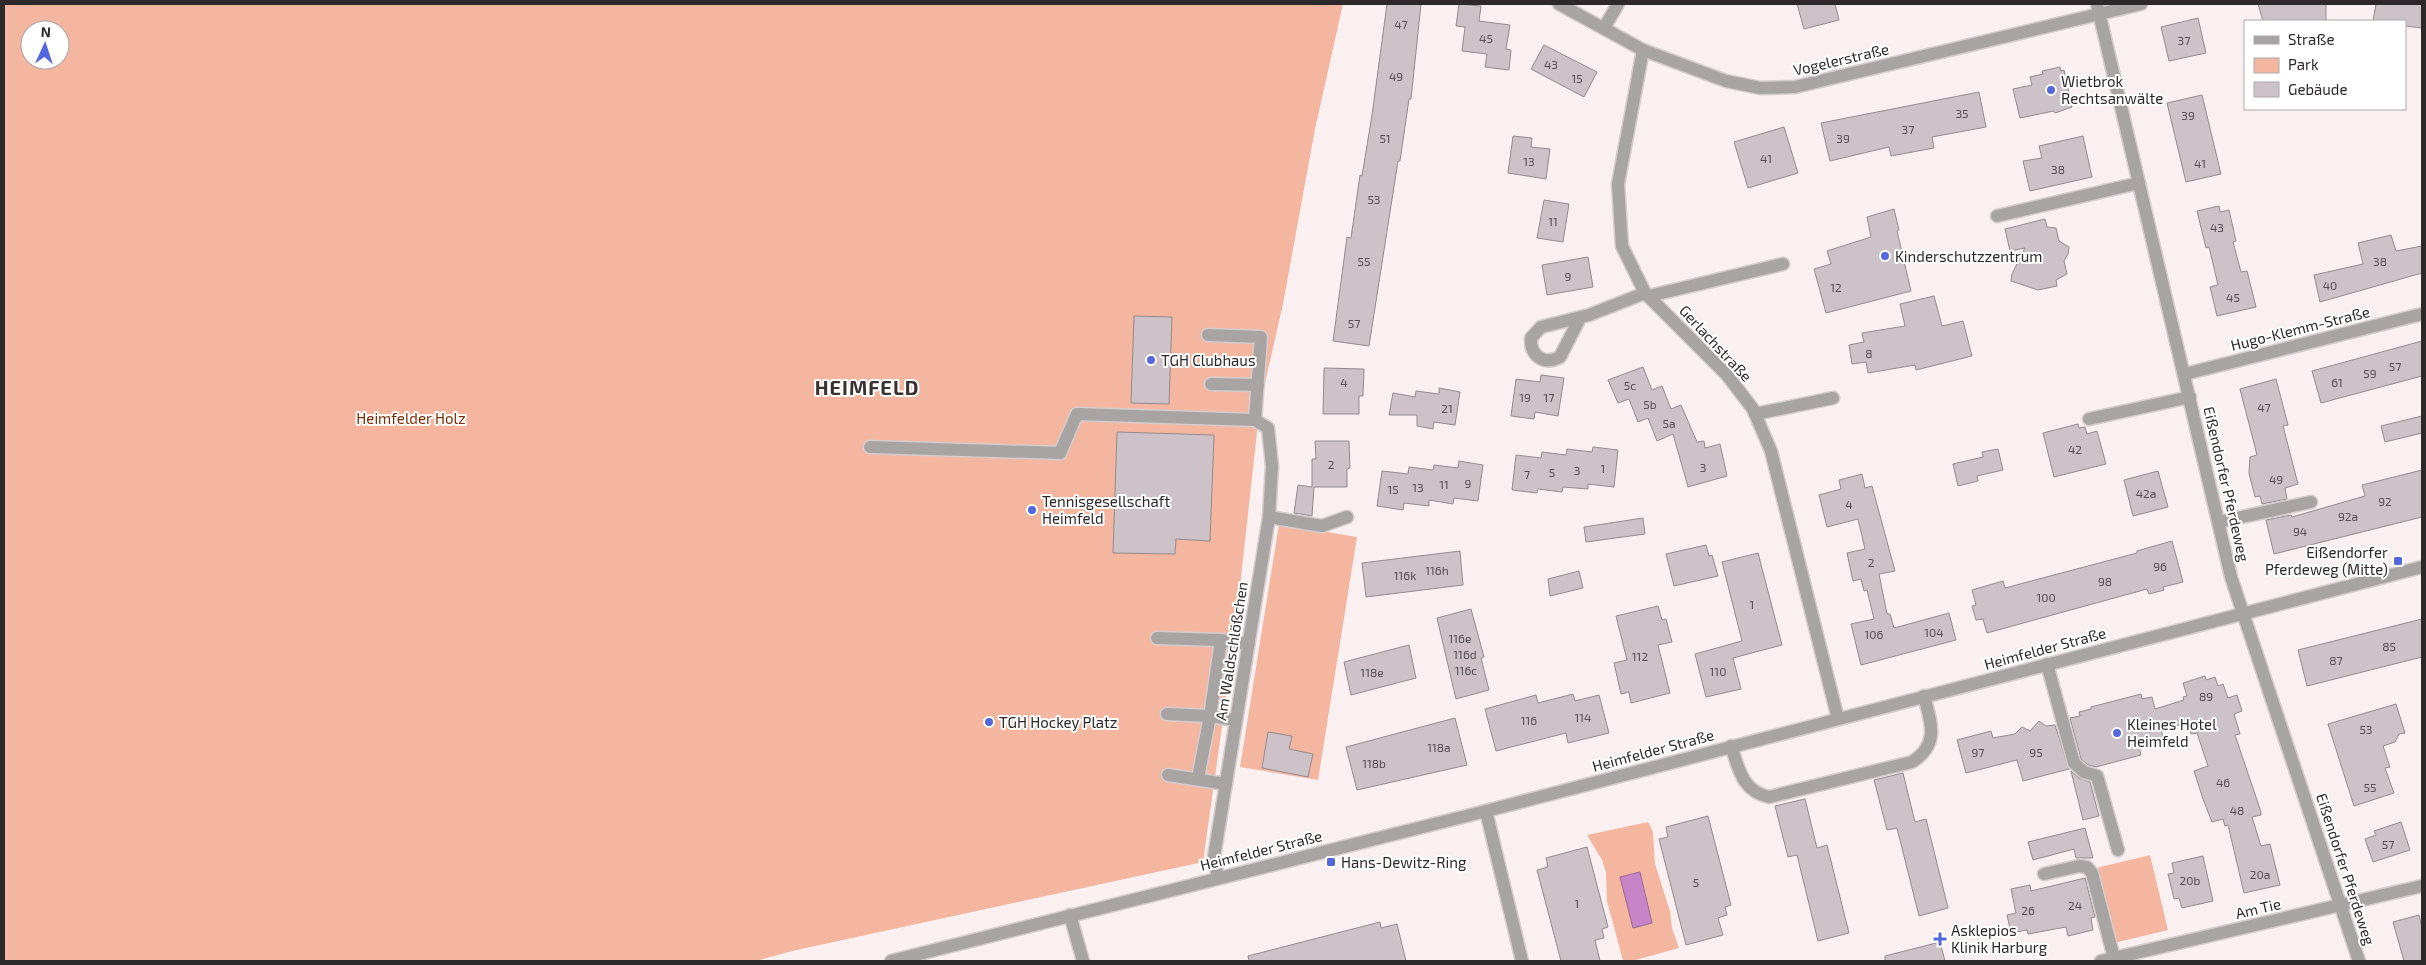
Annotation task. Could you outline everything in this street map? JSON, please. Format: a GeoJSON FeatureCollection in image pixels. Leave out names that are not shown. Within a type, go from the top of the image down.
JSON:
{"type":"FeatureCollection","features":[{"type":"Feature","properties":{"kind":"street","name":"Vogelerstraße"},"geometry":{"type":"LineString","coordinates":[[1560,4],[1643,50],[1726,81],[1760,88],[1795,87],[2098,9],[2141,4]]}},
{"type":"Feature","properties":{"kind":"street"},"geometry":{"type":"LineString","coordinates":[[1604,28],[1618,4]]}},
{"type":"Feature","properties":{"kind":"street","name":"Eißendorfer Pferdeweg"},"geometry":{"type":"LineString","coordinates":[[2098,9],[2231,577],[2360,961]]}},
{"type":"Feature","properties":{"kind":"street","name":"Gerlachstraße"},"geometry":{"type":"LineString","coordinates":[[1643,50],[1618,184],[1622,246],[1647,294],[1727,374],[1755,414],[1771,451],[1838,719]]}},
{"type":"Feature","properties":{"kind":"street"},"geometry":{"type":"LineString","coordinates":[[1997,216],[2139,183]]}},
{"type":"Feature","properties":{"kind":"street"},"geometry":{"type":"LineString","coordinates":[[1580,318],[1647,294],[1783,264]]}},
{"type":"Feature","properties":{"kind":"street","name":"Hugo-Klemm-Straße"},"geometry":{"type":"LineString","coordinates":[[2185,374],[2422,314]]}},
{"type":"Feature","properties":{"kind":"street"},"geometry":{"type":"LineString","coordinates":[[870,447],[1060,453],[1077,414],[1255,420],[1261,337],[1208,335]]}},
{"type":"Feature","properties":{"kind":"street"},"geometry":{"type":"LineString","coordinates":[[1211,384],[1258,384]]}},
{"type":"Feature","properties":{"kind":"street"},"geometry":{"type":"LineString","coordinates":[[2089,419],[2190,397]]}},
{"type":"Feature","properties":{"kind":"street"},"geometry":{"type":"LineString","coordinates":[[1755,414],[1833,398]]}},
{"type":"Feature","properties":{"kind":"street","name":"Am Waldschlößchen"},"geometry":{"type":"LineString","coordinates":[[1218,878],[1214,857],[1269,517],[1272,466],[1268,428],[1255,420]]}},
{"type":"Feature","properties":{"kind":"street"},"geometry":{"type":"LineString","coordinates":[[2219,522],[2311,502]]}},
{"type":"Feature","properties":{"kind":"street"},"geometry":{"type":"LineString","coordinates":[[1269,517],[1322,526],[1347,517]]}},
{"type":"Feature","properties":{"kind":"street","name":"Heimfelder Straße"},"geometry":{"type":"LineString","coordinates":[[891,961],[1486,811],[2422,567]]}},
{"type":"Feature","properties":{"kind":"street"},"geometry":{"type":"LineString","coordinates":[[1157,638],[1221,640],[1248,644]]}},
{"type":"Feature","properties":{"kind":"street"},"geometry":{"type":"LineString","coordinates":[[1198,778],[1210,716],[1221,640]]}},
{"type":"Feature","properties":{"kind":"street"},"geometry":{"type":"LineString","coordinates":[[2047,664],[2074,762],[2084,772],[2096,776],[2118,850]]}},
{"type":"Feature","properties":{"kind":"street"},"geometry":{"type":"LineString","coordinates":[[1731,746],[1745,784],[1756,793],[1769,797],[1912,762],[1922,756],[1928,747],[1932,732],[1924,696]]}},
{"type":"Feature","properties":{"kind":"street"},"geometry":{"type":"LineString","coordinates":[[1167,714],[1210,716],[1236,720]]}},
{"type":"Feature","properties":{"kind":"street"},"geometry":{"type":"LineString","coordinates":[[1168,775],[1198,778],[1226,784]]}},
{"type":"Feature","properties":{"kind":"street"},"geometry":{"type":"LineString","coordinates":[[1486,811],[1522,961]]}},
{"type":"Feature","properties":{"kind":"street"},"geometry":{"type":"LineString","coordinates":[[2044,874],[2079,866],[2087,867],[2092,874],[2114,958]]}},
{"type":"Feature","properties":{"kind":"street","name":"Am Tie"},"geometry":{"type":"LineString","coordinates":[[2101,961],[2422,886]]}},
{"type":"Feature","properties":{"kind":"street"},"geometry":{"type":"LineString","coordinates":[[1070,915],[1084,961]]}},
{"type":"Feature","properties":{"kind":"green space","name":"Heimfelder Holz"},"geometry":{"type":"Polygon","coordinates":[[[4,4],[1343,4],[1315,129],[1283,304],[1260,405],[1234,641],[1203,862],[792,951],[756,961],[4,961],[4,4]]]}},
{"type":"Feature","properties":{"kind":"green space"},"geometry":{"type":"Polygon","coordinates":[[[1279,524],[1357,537],[1318,780],[1240,767],[1279,524]]]}},
{"type":"Feature","properties":{"kind":"green space"},"geometry":{"type":"Polygon","coordinates":[[[1648,822],[1653,832],[1655,864],[1670,911],[1672,928],[1679,948],[1632,961],[1623,961],[1607,901],[1606,872],[1602,860],[1587,835],[1648,822]]]}},
{"type":"Feature","properties":{"kind":"green space"},"geometry":{"type":"Polygon","coordinates":[[[2150,855],[2168,930],[2114,943],[2096,868],[2150,855]]]}},
{"type":"Feature","properties":{"kind":"shaded area"},"geometry":{"type":"Polygon","coordinates":[[[1640,872],[1652,923],[1633,928],[1620,877],[1640,872]]]}},
{"type":"Feature","properties":{"kind":"building"},"geometry":{"type":"Polygon","coordinates":[[[1387,4],[1421,4],[1411,99],[1409,99],[1400,161],[1398,161],[1369,346],[1333,341],[1347,237],[1351,238],[1360,175],[1362,176],[1372,115],[1387,4]]]}},
{"type":"Feature","properties":{"kind":"building"},"geometry":{"type":"Polygon","coordinates":[[[1459,4],[1481,6],[1479,21],[1510,25],[1506,49],[1511,50],[1509,70],[1485,67],[1487,54],[1462,51],[1465,27],[1456,26],[1459,4]]]}},
{"type":"Feature","properties":{"kind":"building"},"geometry":{"type":"Polygon","coordinates":[[[1797,4],[1835,4],[1839,20],[1804,29],[1797,4]]]}},
{"type":"Feature","properties":{"kind":"building"},"geometry":{"type":"Polygon","coordinates":[[[2258,4],[2326,4],[2326,20],[2263,20],[2258,4]]]}},
{"type":"Feature","properties":{"kind":"building"},"geometry":{"type":"Polygon","coordinates":[[[2376,4],[2422,4],[2422,28],[2406,26],[2406,20],[2373,20],[2376,4]]]}},
{"type":"Feature","properties":{"kind":"building"},"geometry":{"type":"Polygon","coordinates":[[[2198,18],[2206,53],[2169,61],[2161,27],[2198,18]]]}},
{"type":"Feature","properties":{"kind":"building"},"geometry":{"type":"Polygon","coordinates":[[[1544,45],[1597,72],[1584,97],[1531,69],[1544,45]]]}},
{"type":"Feature","properties":{"kind":"building"},"geometry":{"type":"Polygon","coordinates":[[[2060,67],[2061,71],[2064,70],[2072,107],[2055,113],[2054,111],[2020,118],[2013,89],[2032,85],[2030,77],[2043,74],[2042,71],[2060,67]]]}},
{"type":"Feature","properties":{"kind":"building"},"geometry":{"type":"Polygon","coordinates":[[[1979,92],[1986,127],[1932,137],[1934,148],[1891,156],[1889,147],[1830,161],[1821,123],[1979,92]]]}},
{"type":"Feature","properties":{"kind":"building"},"geometry":{"type":"Polygon","coordinates":[[[2202,95],[2221,174],[2186,182],[2167,103],[2202,95]]]}},
{"type":"Feature","properties":{"kind":"building"},"geometry":{"type":"Polygon","coordinates":[[[1784,127],[1798,173],[1748,188],[1734,142],[1784,127]]]}},
{"type":"Feature","properties":{"kind":"building"},"geometry":{"type":"Polygon","coordinates":[[[1513,136],[1532,138],[1531,147],[1550,149],[1546,179],[1508,173],[1513,136]]]}},
{"type":"Feature","properties":{"kind":"building"},"geometry":{"type":"Polygon","coordinates":[[[2083,136],[2092,177],[2030,191],[2023,161],[2042,158],[2039,146],[2083,136]]]}},
{"type":"Feature","properties":{"kind":"building"},"geometry":{"type":"Polygon","coordinates":[[[1544,200],[1569,204],[1563,242],[1537,238],[1544,200]]]}},
{"type":"Feature","properties":{"kind":"building"},"geometry":{"type":"Polygon","coordinates":[[[2219,206],[2220,212],[2229,210],[2236,241],[2233,242],[2241,272],[2247,271],[2256,307],[2217,316],[2210,287],[2218,285],[2209,247],[2206,248],[2197,211],[2219,206]]]}},
{"type":"Feature","properties":{"kind":"building"},"geometry":{"type":"Polygon","coordinates":[[[1894,209],[1899,230],[1897,231],[1911,291],[1826,313],[1814,269],[1831,264],[1827,251],[1871,237],[1867,217],[1894,209]]]}},
{"type":"Feature","properties":{"kind":"building"},"geometry":{"type":"Polygon","coordinates":[[[2045,219],[2047,227],[2056,228],[2059,241],[2069,247],[2064,261],[2067,274],[2056,280],[2057,286],[2038,290],[2011,281],[2012,274],[2025,248],[2010,251],[2005,229],[2045,219]]]}},
{"type":"Feature","properties":{"kind":"building"},"geometry":{"type":"Polygon","coordinates":[[[2391,235],[2396,251],[2422,246],[2422,273],[2320,302],[2314,275],[2363,264],[2358,243],[2391,235]]]}},
{"type":"Feature","properties":{"kind":"building"},"geometry":{"type":"Polygon","coordinates":[[[1588,257],[1593,287],[1547,295],[1542,265],[1588,257]]]}},
{"type":"Feature","properties":{"kind":"building"},"geometry":{"type":"Polygon","coordinates":[[[1934,296],[1942,326],[1963,321],[1972,356],[1916,370],[1915,365],[1868,373],[1866,362],[1852,364],[1849,345],[1864,342],[1862,333],[1905,326],[1900,304],[1934,296]]]}},
{"type":"Feature","properties":{"kind":"building","name":"TGH Clubhaus"},"geometry":{"type":"Polygon","coordinates":[[[1134,316],[1172,317],[1169,404],[1131,403],[1134,316]]]}},
{"type":"Feature","properties":{"kind":"building"},"geometry":{"type":"Polygon","coordinates":[[[2422,341],[2422,376],[2321,403],[2312,371],[2422,341]]]}},
{"type":"Feature","properties":{"kind":"building"},"geometry":{"type":"Polygon","coordinates":[[[1643,367],[1652,390],[1662,386],[1671,409],[1681,405],[1697,442],[1704,441],[1705,448],[1720,444],[1727,476],[1688,487],[1673,434],[1657,441],[1648,418],[1638,422],[1629,399],[1618,403],[1608,380],[1643,367]]]}},
{"type":"Feature","properties":{"kind":"building"},"geometry":{"type":"Polygon","coordinates":[[[1324,368],[1364,369],[1363,396],[1359,396],[1359,414],[1323,414],[1324,368]]]}},
{"type":"Feature","properties":{"kind":"building"},"geometry":{"type":"Polygon","coordinates":[[[1541,375],[1564,378],[1558,416],[1535,412],[1534,419],[1511,416],[1516,379],[1540,382],[1541,375]]]}},
{"type":"Feature","properties":{"kind":"building"},"geometry":{"type":"Polygon","coordinates":[[[2276,379],[2288,425],[2283,426],[2298,484],[2285,488],[2287,499],[2262,504],[2260,496],[2255,497],[2249,473],[2250,457],[2257,455],[2240,389],[2276,379]]]}},
{"type":"Feature","properties":{"kind":"building"},"geometry":{"type":"Polygon","coordinates":[[[1439,388],[1460,392],[1455,425],[1434,422],[1433,429],[1417,426],[1417,415],[1389,415],[1393,393],[1415,397],[1416,391],[1439,394],[1439,388]]]}},
{"type":"Feature","properties":{"kind":"building"},"geometry":{"type":"Polygon","coordinates":[[[2422,416],[2422,433],[2385,442],[2381,426],[2422,416]]]}},
{"type":"Feature","properties":{"kind":"building"},"geometry":{"type":"Polygon","coordinates":[[[2078,424],[2079,428],[2085,427],[2087,434],[2097,431],[2106,464],[2054,477],[2043,433],[2078,424]]]}},
{"type":"Feature","properties":{"kind":"building"},"geometry":{"type":"Polygon","coordinates":[[[1117,432],[1214,435],[1210,541],[1176,539],[1175,554],[1113,553],[1117,432]]]}},
{"type":"Feature","properties":{"kind":"building"},"geometry":{"type":"Polygon","coordinates":[[[1315,441],[1349,441],[1350,468],[1347,469],[1347,487],[1314,487],[1312,516],[1294,513],[1298,485],[1312,487],[1312,459],[1316,459],[1315,441]]]}},
{"type":"Feature","properties":{"kind":"building"},"geometry":{"type":"Polygon","coordinates":[[[1593,447],[1618,450],[1614,487],[1588,484],[1588,489],[1563,487],[1562,492],[1538,489],[1537,493],[1512,490],[1516,455],[1541,458],[1542,452],[1566,455],[1567,449],[1592,452],[1593,447]]]}},
{"type":"Feature","properties":{"kind":"building"},"geometry":{"type":"Polygon","coordinates":[[[1998,449],[2003,470],[1977,476],[1978,481],[1958,486],[1953,464],[1983,457],[1982,452],[1998,449]]]}},
{"type":"Feature","properties":{"kind":"building"},"geometry":{"type":"Polygon","coordinates":[[[1459,461],[1483,465],[1478,501],[1454,498],[1453,504],[1429,500],[1429,506],[1404,503],[1403,510],[1377,506],[1382,471],[1408,474],[1409,467],[1433,470],[1434,465],[1458,468],[1459,461]]]}},
{"type":"Feature","properties":{"kind":"building"},"geometry":{"type":"Polygon","coordinates":[[[2422,470],[2422,517],[2274,554],[2266,520],[2291,515],[2292,517],[2365,496],[2362,485],[2422,470]]]}},
{"type":"Feature","properties":{"kind":"building"},"geometry":{"type":"Polygon","coordinates":[[[2158,471],[2168,507],[2133,516],[2124,480],[2158,471]]]}},
{"type":"Feature","properties":{"kind":"building"},"geometry":{"type":"Polygon","coordinates":[[[1862,474],[1865,488],[1872,486],[1895,571],[1879,574],[1887,614],[1890,614],[1894,628],[1949,613],[1956,640],[1861,665],[1851,624],[1874,619],[1867,590],[1864,591],[1861,579],[1853,581],[1847,553],[1865,549],[1858,519],[1827,527],[1819,495],[1841,489],[1839,480],[1862,474]]]}},
{"type":"Feature","properties":{"kind":"building"},"geometry":{"type":"Polygon","coordinates":[[[1643,518],[1645,534],[1586,542],[1584,527],[1643,518]]]}},
{"type":"Feature","properties":{"kind":"building"},"geometry":{"type":"Polygon","coordinates":[[[2172,541],[2183,582],[2163,587],[2164,590],[2149,594],[2147,589],[1987,633],[1983,619],[1976,620],[1972,606],[1976,605],[1972,590],[2003,581],[2005,588],[2137,553],[2137,551],[2172,541]]]}},
{"type":"Feature","properties":{"kind":"building"},"geometry":{"type":"Polygon","coordinates":[[[1706,545],[1709,556],[1712,555],[1718,576],[1674,586],[1666,554],[1706,545]]]}},
{"type":"Feature","properties":{"kind":"building"},"geometry":{"type":"Polygon","coordinates":[[[1460,551],[1463,585],[1366,597],[1362,563],[1460,551]]]}},
{"type":"Feature","properties":{"kind":"building"},"geometry":{"type":"Polygon","coordinates":[[[1758,553],[1782,645],[1733,658],[1741,689],[1706,697],[1695,654],[1742,641],[1722,562],[1758,553]]]}},
{"type":"Feature","properties":{"kind":"building"},"geometry":{"type":"Polygon","coordinates":[[[1579,571],[1583,588],[1550,596],[1548,579],[1579,571]]]}},
{"type":"Feature","properties":{"kind":"building"},"geometry":{"type":"Polygon","coordinates":[[[1658,606],[1662,620],[1666,619],[1672,642],[1658,645],[1670,693],[1631,703],[1629,692],[1621,694],[1614,663],[1627,660],[1616,616],[1658,606]]]}},
{"type":"Feature","properties":{"kind":"building"},"geometry":{"type":"Polygon","coordinates":[[[1471,609],[1484,657],[1481,658],[1489,690],[1456,699],[1437,618],[1471,609]]]}},
{"type":"Feature","properties":{"kind":"building"},"geometry":{"type":"Polygon","coordinates":[[[2422,619],[2422,657],[2307,686],[2298,650],[2422,619]]]}},
{"type":"Feature","properties":{"kind":"building"},"geometry":{"type":"Polygon","coordinates":[[[1409,645],[1416,678],[1351,695],[1344,662],[1409,645]]]}},
{"type":"Feature","properties":{"kind":"building"},"geometry":{"type":"Polygon","coordinates":[[[2205,676],[2206,680],[2215,677],[2218,686],[2223,684],[2228,698],[2237,695],[2242,711],[2234,714],[2240,734],[2235,735],[2261,812],[2261,815],[2252,817],[2261,846],[2270,844],[2280,885],[2244,893],[2228,825],[2225,826],[2223,819],[2212,822],[2203,799],[2194,771],[2208,766],[2197,733],[2191,734],[2188,723],[2161,729],[2163,737],[2138,743],[2141,755],[2096,767],[2088,765],[2081,759],[2070,718],[2080,716],[2079,712],[2091,709],[2091,707],[2141,694],[2142,699],[2152,697],[2155,709],[2184,700],[2183,697],[2187,696],[2183,683],[2205,676]]]}},
{"type":"Feature","properties":{"kind":"building"},"geometry":{"type":"Polygon","coordinates":[[[1573,694],[1575,701],[1599,695],[1609,733],[1568,743],[1566,733],[1496,751],[1485,709],[1536,695],[1538,703],[1573,694]]]}},
{"type":"Feature","properties":{"kind":"building"},"geometry":{"type":"Polygon","coordinates":[[[2396,704],[2405,733],[2399,734],[2395,742],[2383,746],[2390,767],[2385,768],[2394,793],[2354,806],[2328,724],[2396,704]]]}},
{"type":"Feature","properties":{"kind":"building"},"geometry":{"type":"Polygon","coordinates":[[[1455,718],[1467,765],[1357,790],[1346,747],[1455,718]]]}},
{"type":"Feature","properties":{"kind":"building"},"geometry":{"type":"Polygon","coordinates":[[[2039,721],[2046,726],[2055,725],[2069,769],[2023,781],[2017,760],[1966,773],[1957,740],[1991,731],[1993,738],[2015,734],[2022,727],[2030,731],[2039,721]]]}},
{"type":"Feature","properties":{"kind":"building"},"geometry":{"type":"Polygon","coordinates":[[[1268,732],[1292,736],[1289,749],[1313,754],[1308,777],[1262,768],[1268,732]]]}},
{"type":"Feature","properties":{"kind":"building"},"geometry":{"type":"Polygon","coordinates":[[[2071,771],[2079,778],[2090,782],[2099,816],[2083,820],[2071,771]]]}},
{"type":"Feature","properties":{"kind":"building"},"geometry":{"type":"Polygon","coordinates":[[[1903,773],[1915,822],[1926,819],[1948,908],[1919,916],[1897,828],[1887,830],[1874,780],[1903,773]]]}},
{"type":"Feature","properties":{"kind":"building"},"geometry":{"type":"Polygon","coordinates":[[[1805,799],[1817,848],[1827,845],[1849,933],[1818,941],[1797,855],[1788,857],[1775,806],[1805,799]]]}},
{"type":"Feature","properties":{"kind":"building"},"geometry":{"type":"Polygon","coordinates":[[[1708,816],[1731,905],[1725,907],[1727,915],[1718,918],[1723,935],[1686,945],[1659,839],[1668,837],[1666,827],[1708,816]]]}},
{"type":"Feature","properties":{"kind":"building"},"geometry":{"type":"Polygon","coordinates":[[[2401,822],[2410,850],[2373,862],[2365,839],[2376,835],[2374,831],[2401,822]]]}},
{"type":"Feature","properties":{"kind":"building"},"geometry":{"type":"Polygon","coordinates":[[[2085,828],[2093,858],[2076,858],[2074,849],[2033,860],[2028,842],[2085,828]]]}},
{"type":"Feature","properties":{"kind":"building"},"geometry":{"type":"Polygon","coordinates":[[[1587,847],[1608,927],[1602,929],[1604,938],[1595,940],[1600,961],[1561,961],[1537,870],[1548,867],[1546,858],[1587,847]]]}},
{"type":"Feature","properties":{"kind":"building"},"geometry":{"type":"Polygon","coordinates":[[[2203,856],[2213,901],[2182,908],[2179,898],[2174,899],[2168,874],[2174,873],[2172,863],[2203,856]]]}},
{"type":"Feature","properties":{"kind":"building"},"geometry":{"type":"Polygon","coordinates":[[[2085,878],[2095,917],[2091,918],[2093,930],[2068,936],[2066,927],[2028,934],[2027,930],[2011,933],[2007,915],[2016,913],[2011,889],[2030,885],[2031,891],[2085,878]]]}},
{"type":"Feature","properties":{"kind":"building"},"geometry":{"type":"Polygon","coordinates":[[[2419,915],[2422,928],[2422,961],[2404,961],[2393,922],[2419,915]]]}},
{"type":"Feature","properties":{"kind":"building"},"geometry":{"type":"Polygon","coordinates":[[[1380,922],[1381,928],[1397,924],[1406,961],[1249,961],[1248,956],[1380,922]]]}},
{"type":"Feature","properties":{"kind":"building"},"geometry":{"type":"Polygon","coordinates":[[[1940,942],[1945,961],[1885,961],[1885,956],[1940,942]]]}},
{"type":"Feature","properties":{"kind":"place","name":"Wietbrok Rechtsanwälte"},"geometry":{"type":"Point","coordinates":[2051,90]}},
{"type":"Feature","properties":{"kind":"place","name":"Kinderschutzzentrum"},"geometry":{"type":"Point","coordinates":[1885,256]}},
{"type":"Feature","properties":{"kind":"place","name":"TGH Clubhaus"},"geometry":{"type":"Point","coordinates":[1151,360]}},
{"type":"Feature","properties":{"kind":"place","name":"Tennisgesellschaft Heimfeld"},"geometry":{"type":"Point","coordinates":[1032,510]}},
{"type":"Feature","properties":{"kind":"place","name":"Eißendorfer Pferdeweg (Mitte)"},"geometry":{"type":"Point","coordinates":[2398,561]}},
{"type":"Feature","properties":{"kind":"place","name":"TGH Hockey Platz"},"geometry":{"type":"Point","coordinates":[989,722]}},
{"type":"Feature","properties":{"kind":"place","name":"Kleines Hotel Heimfeld"},"geometry":{"type":"Point","coordinates":[2117,733]}},
{"type":"Feature","properties":{"kind":"place","name":"Hans-Dewitz-Ring"},"geometry":{"type":"Point","coordinates":[1331,862]}},
{"type":"Feature","properties":{"kind":"place","name":"Asklepios Klinik Harburg"},"geometry":{"type":"Point","coordinates":[1940,939]}},
{"type":"Feature","properties":{"kind":"district","name":"HEIMFELD"},"geometry":{"type":"Point","coordinates":[867,387]}}]}
